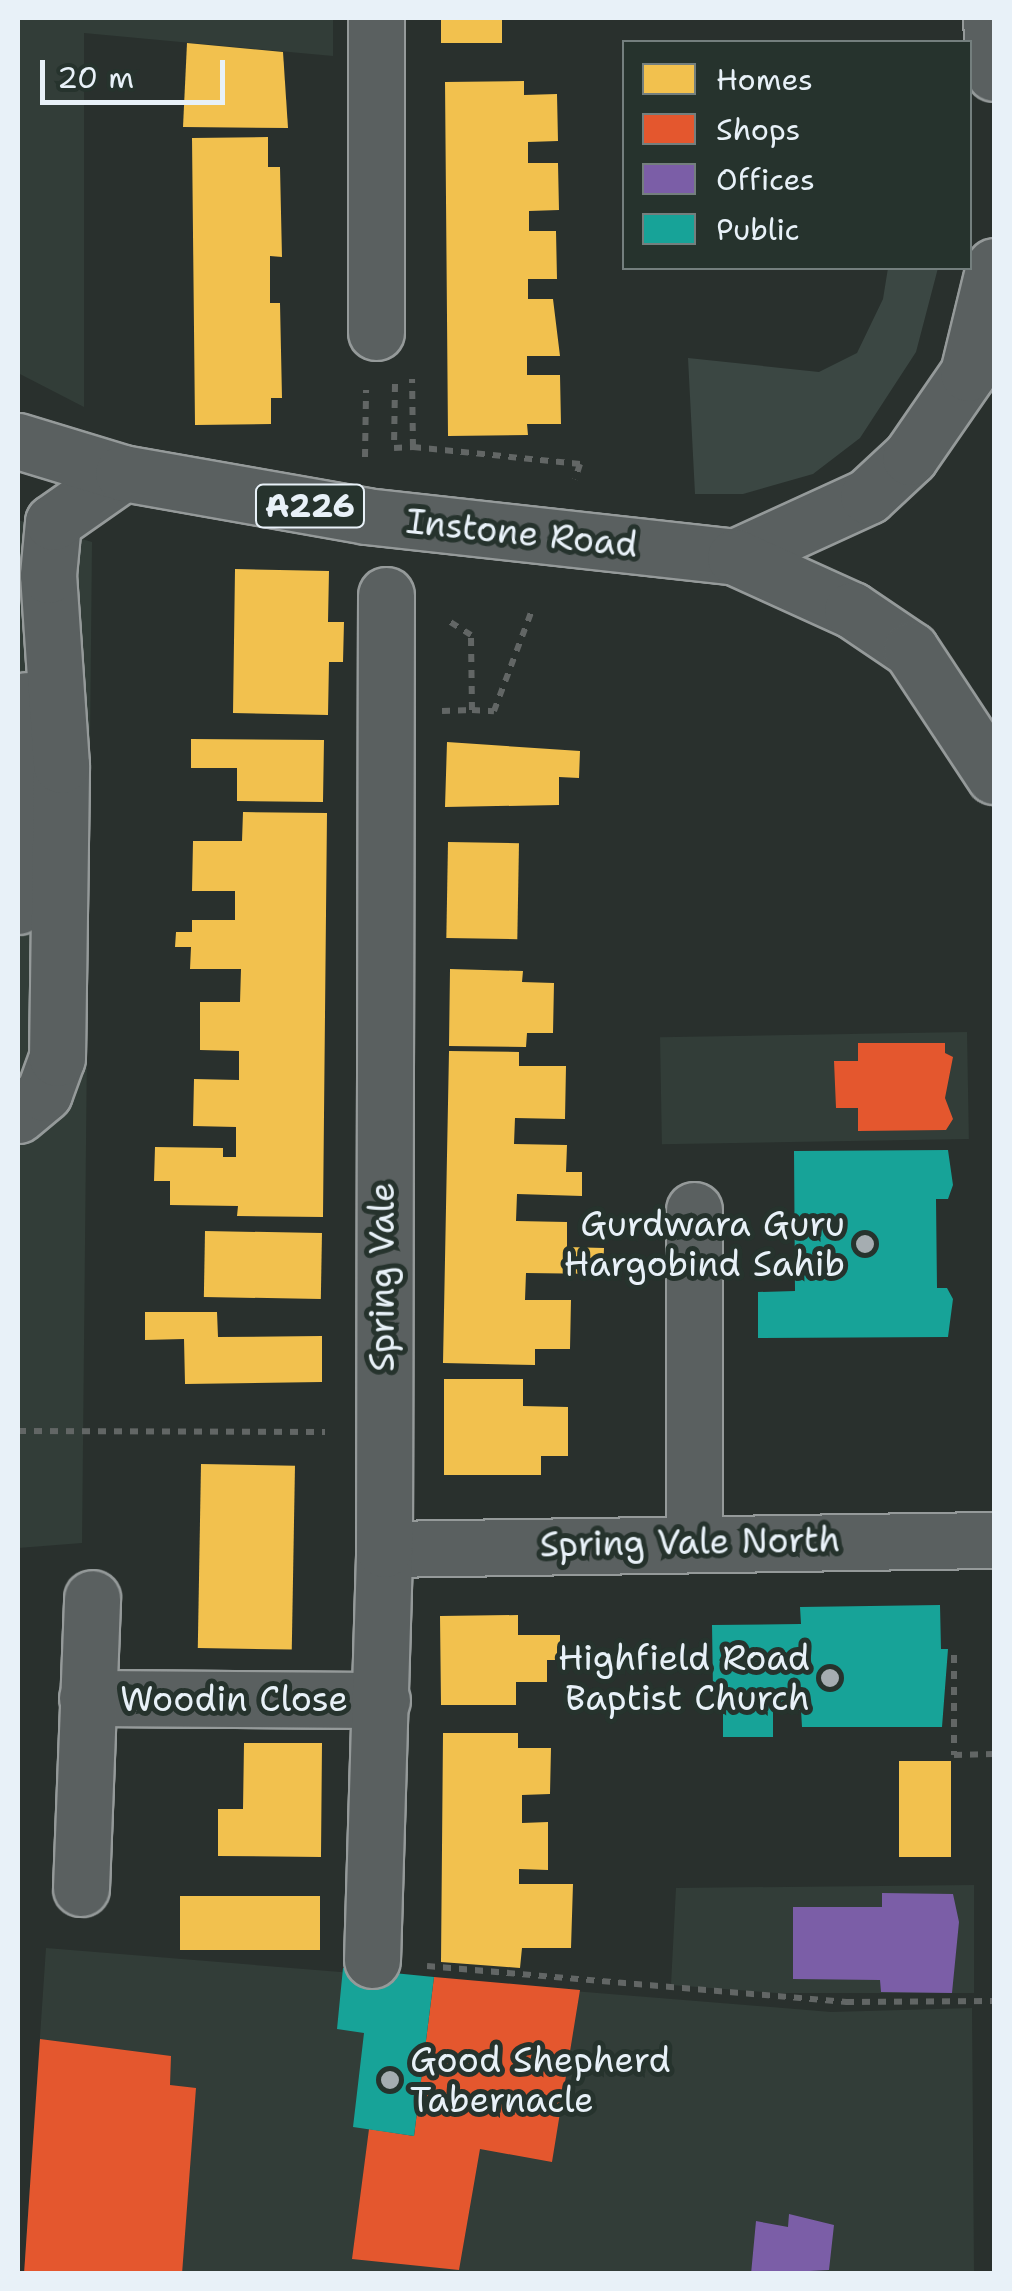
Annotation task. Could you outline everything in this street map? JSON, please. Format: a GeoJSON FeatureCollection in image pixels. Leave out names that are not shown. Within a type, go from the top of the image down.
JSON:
{"type":"FeatureCollection","features":[{"type":"Feature","properties":{"kind":"street"},"geometry":{"type":"LineString","coordinates":[[376,18],[379,359]]}},
{"type":"Feature","properties":{"kind":"street"},"geometry":{"type":"LineString","coordinates":[[991,18],[994,73]]}},
{"type":"Feature","properties":{"kind":"street"},"geometry":{"type":"LineString","coordinates":[[736,557],[868,496],[910,457],[968,373],[994,266]]}},
{"type":"Feature","properties":{"kind":"street","name":"Instone Road"},"geometry":{"type":"LineString","coordinates":[[18,441],[123,473],[366,516],[736,557],[852,610],[912,650],[994,776]]}},
{"type":"Feature","properties":{"kind":"street"},"geometry":{"type":"LineString","coordinates":[[18,1115],[44,1093],[57,1058],[62,765],[48,576],[53,522],[123,473]]}},
{"type":"Feature","properties":{"kind":"street","name":"Spring Vale"},"geometry":{"type":"LineString","coordinates":[[372,1960],[384,1550],[386,713],[409,600]]}},
{"type":"Feature","properties":{"kind":"street"},"geometry":{"type":"LineString","coordinates":[[18,603],[27,673],[18,906]]}},
{"type":"Feature","properties":{"kind":"street"},"geometry":{"type":"LineString","coordinates":[[694,1210],[694,1542]]}},
{"type":"Feature","properties":{"kind":"street","name":"Spring Vale North"},"geometry":{"type":"LineString","coordinates":[[384,1550],[994,1540]]}},
{"type":"Feature","properties":{"kind":"street","name":"Woodin Close"},"geometry":{"type":"LineString","coordinates":[[80,1888],[92,1598]]}},
{"type":"Feature","properties":{"kind":"street","name":"Woodin Close"},"geometry":{"type":"LineString","coordinates":[[87,1698],[382,1700]]}},
{"type":"Feature","properties":{"kind":"path"},"geometry":{"type":"LineString","coordinates":[[379,359],[412,355],[414,447]]}},
{"type":"Feature","properties":{"kind":"path"},"geometry":{"type":"LineString","coordinates":[[379,359],[394,448],[580,464],[574,482]]}},
{"type":"Feature","properties":{"kind":"path"},"geometry":{"type":"LineString","coordinates":[[365,463],[379,359]]}},
{"type":"Feature","properties":{"kind":"path"},"geometry":{"type":"LineString","coordinates":[[409,600],[472,635],[472,710]]}},
{"type":"Feature","properties":{"kind":"path"},"geometry":{"type":"LineString","coordinates":[[386,713],[494,711],[533,607]]}},
{"type":"Feature","properties":{"kind":"path"},"geometry":{"type":"LineString","coordinates":[[18,1431],[382,1432]]}},
{"type":"Feature","properties":{"kind":"path"},"geometry":{"type":"LineString","coordinates":[[954,1655],[954,1755],[994,1754]]}},
{"type":"Feature","properties":{"kind":"path"},"geometry":{"type":"LineString","coordinates":[[372,1960],[826,2000],[994,2001]]}},
{"type":"Feature","properties":{"kind":"shaded area"},"geometry":{"type":"Polygon","coordinates":[[[18,18],[333,18],[333,56],[84,33],[84,407],[18,373],[18,18]]]}},
{"type":"Feature","properties":{"kind":"shaded area"},"geometry":{"type":"Polygon","coordinates":[[[888,270],[937,270],[916,352],[860,438],[813,474],[743,494],[695,494],[688,358],[819,372],[857,353],[883,299],[888,270]]]}},
{"type":"Feature","properties":{"kind":"shaded area"},"geometry":{"type":"Polygon","coordinates":[[[18,520],[92,542],[82,1543],[18,1548],[18,520]]]}},
{"type":"Feature","properties":{"kind":"shaded area"},"geometry":{"type":"Polygon","coordinates":[[[967,1032],[969,1139],[662,1144],[660,1037],[967,1032]]]}},
{"type":"Feature","properties":{"kind":"shaded area"},"geometry":{"type":"Polygon","coordinates":[[[974,1885],[974,1993],[776,1993],[671,1985],[676,1888],[974,1885]]]}},
{"type":"Feature","properties":{"kind":"shaded area"},"geometry":{"type":"Polygon","coordinates":[[[46,1948],[831,2012],[972,2008],[974,2273],[24,2274],[46,1948]]]}},
{"type":"Feature","properties":{"kind":"building: Homes"},"geometry":{"type":"Polygon","coordinates":[[[441,18],[502,18],[502,43],[441,43],[441,18]]]}},
{"type":"Feature","properties":{"kind":"building: Homes"},"geometry":{"type":"Polygon","coordinates":[[[187,43],[283,52],[288,128],[183,127],[187,43]]]}},
{"type":"Feature","properties":{"kind":"building: Homes"},"geometry":{"type":"Polygon","coordinates":[[[524,81],[524,95],[557,94],[558,141],[528,142],[528,163],[558,163],[559,210],[529,211],[529,231],[556,231],[557,279],[528,279],[528,299],[553,299],[560,356],[527,356],[527,375],[560,375],[561,424],[527,424],[528,435],[448,436],[445,82],[524,81]]]}},
{"type":"Feature","properties":{"kind":"building: Homes"},"geometry":{"type":"Polygon","coordinates":[[[268,137],[268,167],[280,167],[282,257],[270,256],[270,303],[280,303],[282,398],[271,398],[271,424],[195,425],[192,138],[268,137]]]}},
{"type":"Feature","properties":{"kind":"building: Homes"},"geometry":{"type":"Polygon","coordinates":[[[235,569],[329,571],[328,622],[344,622],[343,662],[329,662],[328,715],[233,713],[235,569]]]}},
{"type":"Feature","properties":{"kind":"building: Homes"},"geometry":{"type":"Polygon","coordinates":[[[191,739],[324,740],[323,802],[237,801],[237,768],[191,768],[191,739]]]}},
{"type":"Feature","properties":{"kind":"building: Homes"},"geometry":{"type":"Polygon","coordinates":[[[447,742],[580,751],[579,778],[559,777],[559,805],[445,807],[447,742]]]}},
{"type":"Feature","properties":{"kind":"building: Homes"},"geometry":{"type":"Polygon","coordinates":[[[243,812],[327,813],[323,1217],[237,1216],[238,1206],[170,1205],[170,1181],[154,1181],[155,1147],[223,1148],[223,1157],[236,1157],[236,1127],[193,1126],[194,1079],[239,1080],[239,1051],[200,1050],[200,1002],[240,1002],[241,969],[190,969],[191,947],[175,947],[176,932],[192,932],[192,920],[235,920],[235,891],[192,891],[193,841],[242,841],[243,812]]]}},
{"type":"Feature","properties":{"kind":"building: Homes"},"geometry":{"type":"Polygon","coordinates":[[[448,842],[519,843],[517,939],[446,938],[448,842]]]}},
{"type":"Feature","properties":{"kind":"building: Homes"},"geometry":{"type":"Polygon","coordinates":[[[450,969],[523,971],[522,982],[554,983],[553,1033],[527,1033],[526,1047],[449,1046],[450,969]]]}},
{"type":"Feature","properties":{"kind":"building: Homes"},"geometry":{"type":"Polygon","coordinates":[[[449,1051],[519,1052],[519,1066],[566,1066],[565,1119],[515,1118],[514,1144],[567,1145],[566,1172],[582,1172],[582,1196],[517,1194],[516,1221],[567,1222],[567,1247],[604,1248],[603,1274],[526,1273],[525,1300],[571,1300],[570,1349],[535,1349],[535,1365],[443,1363],[449,1051]]]}},
{"type":"Feature","properties":{"kind":"building: Homes"},"geometry":{"type":"Polygon","coordinates":[[[205,1231],[322,1233],[321,1299],[204,1297],[205,1231]]]}},
{"type":"Feature","properties":{"kind":"building: Homes"},"geometry":{"type":"Polygon","coordinates":[[[145,1312],[217,1312],[218,1337],[322,1336],[322,1382],[185,1384],[184,1339],[145,1340],[145,1312]]]}},
{"type":"Feature","properties":{"kind":"building: Homes"},"geometry":{"type":"Polygon","coordinates":[[[444,1379],[523,1379],[523,1406],[568,1407],[568,1456],[541,1456],[541,1475],[444,1475],[444,1379]]]}},
{"type":"Feature","properties":{"kind":"building: Homes"},"geometry":{"type":"Polygon","coordinates":[[[201,1464],[295,1466],[292,1650],[198,1648],[201,1464]]]}},
{"type":"Feature","properties":{"kind":"building: Homes"},"geometry":{"type":"Polygon","coordinates":[[[518,1615],[518,1635],[560,1635],[560,1660],[547,1660],[547,1682],[516,1682],[516,1705],[441,1705],[440,1616],[518,1615]]]}},
{"type":"Feature","properties":{"kind":"building: Homes"},"geometry":{"type":"Polygon","coordinates":[[[443,1733],[518,1733],[518,1748],[551,1748],[550,1794],[522,1795],[522,1823],[548,1822],[548,1870],[519,1869],[519,1884],[573,1884],[571,1948],[522,1948],[520,1968],[441,1962],[443,1733]]]}},
{"type":"Feature","properties":{"kind":"building: Homes"},"geometry":{"type":"Polygon","coordinates":[[[244,1743],[322,1743],[321,1857],[218,1856],[218,1809],[243,1809],[244,1743]]]}},
{"type":"Feature","properties":{"kind":"building: Homes"},"geometry":{"type":"Polygon","coordinates":[[[899,1761],[951,1761],[951,1857],[899,1857],[899,1761]]]}},
{"type":"Feature","properties":{"kind":"building: Homes"},"geometry":{"type":"Polygon","coordinates":[[[180,1896],[320,1896],[320,1950],[180,1950],[180,1896]]]}},
{"type":"Feature","properties":{"kind":"building: Shops"},"geometry":{"type":"Polygon","coordinates":[[[858,1043],[945,1043],[945,1053],[953,1057],[945,1098],[953,1119],[946,1130],[858,1131],[858,1108],[836,1108],[834,1061],[858,1061],[858,1043]]]}},
{"type":"Feature","properties":{"kind":"building: Shops"},"geometry":{"type":"Polygon","coordinates":[[[434,1977],[580,1990],[552,2162],[480,2149],[459,2270],[352,2259],[369,2129],[414,2136],[434,1977]]]}},
{"type":"Feature","properties":{"kind":"building: Shops"},"geometry":{"type":"Polygon","coordinates":[[[40,2039],[171,2056],[170,2085],[196,2088],[182,2274],[24,2274],[40,2039]]]}},
{"type":"Feature","properties":{"kind":"building: Offices"},"geometry":{"type":"Polygon","coordinates":[[[882,1893],[953,1894],[959,1922],[952,1993],[881,1992],[880,1980],[793,1979],[793,1907],[882,1907],[882,1893]]]}},
{"type":"Feature","properties":{"kind":"building: Offices"},"geometry":{"type":"Polygon","coordinates":[[[789,2214],[834,2225],[829,2270],[751,2274],[756,2221],[788,2227],[789,2214]]]}},
{"type":"Feature","properties":{"kind":"building: Public","name":"Gurdwara Guru Hargobind Sahib"},"geometry":{"type":"Polygon","coordinates":[[[948,1150],[953,1185],[948,1199],[936,1199],[937,1288],[947,1288],[953,1299],[948,1337],[758,1338],[758,1292],[795,1291],[794,1151],[948,1150]]]}},
{"type":"Feature","properties":{"kind":"building: Public","name":"Highfield Road Baptist Church"},"geometry":{"type":"Polygon","coordinates":[[[940,1605],[941,1649],[948,1649],[942,1727],[802,1727],[801,1710],[773,1710],[773,1737],[723,1737],[723,1710],[744,1711],[744,1691],[713,1691],[712,1625],[801,1624],[800,1607],[940,1605]]]}},
{"type":"Feature","properties":{"kind":"building: Public","name":"Good Shepherd Tabernacle"},"geometry":{"type":"Polygon","coordinates":[[[343,1968],[434,1977],[414,2136],[353,2127],[364,2033],[337,2029],[343,1968]]]}},
{"type":"Feature","properties":{"kind":"place","name":"Gurdwara Guru Hargobind Sahib"},"geometry":{"type":"Point","coordinates":[865,1244]}},
{"type":"Feature","properties":{"kind":"place","name":"Highfield Road Baptist Church"},"geometry":{"type":"Point","coordinates":[830,1678]}},
{"type":"Feature","properties":{"kind":"place","name":"Good Shepherd Tabernacle"},"geometry":{"type":"Point","coordinates":[390,2080]}}]}
